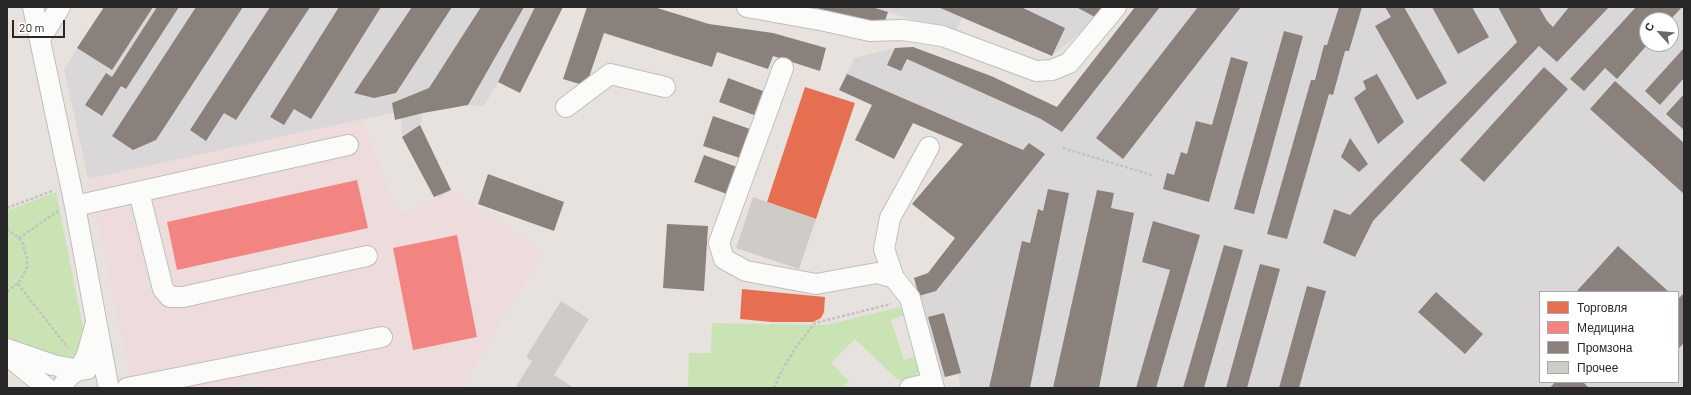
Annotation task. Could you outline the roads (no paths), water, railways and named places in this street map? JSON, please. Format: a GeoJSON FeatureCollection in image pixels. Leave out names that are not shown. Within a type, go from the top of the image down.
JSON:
{"type":"FeatureCollection","features":[{"type":"Feature","properties":{"kind":"street"},"geometry":{"type":"LineString","coordinates":[[33,7],[96,318],[114,387]]}},
{"type":"Feature","properties":{"kind":"street"},"geometry":{"type":"LineString","coordinates":[[40,38],[60,7]]}},
{"type":"Feature","properties":{"kind":"street"},"geometry":{"type":"LineString","coordinates":[[747,7],[825,20],[870,31],[903,30],[942,36],[1036,71],[1052,70],[1069,63],[1116,7]]}},
{"type":"Feature","properties":{"kind":"street"},"geometry":{"type":"LineString","coordinates":[[783,68],[719,243],[724,260],[746,271],[816,284],[876,273],[894,278]]}},
{"type":"Feature","properties":{"kind":"street"},"geometry":{"type":"LineString","coordinates":[[566,108],[610,74],[665,87]]}},
{"type":"Feature","properties":{"kind":"street"},"geometry":{"type":"LineString","coordinates":[[74,206],[348,145]]}},
{"type":"Feature","properties":{"kind":"street"},"geometry":{"type":"LineString","coordinates":[[910,388],[933,386],[910,298],[894,278],[884,249],[890,218],[929,147]]}},
{"type":"Feature","properties":{"kind":"street"},"geometry":{"type":"LineString","coordinates":[[139,192],[163,289],[170,297],[183,297],[367,256]]}},
{"type":"Feature","properties":{"kind":"street"},"geometry":{"type":"LineString","coordinates":[[62,388],[69,376],[79,370],[87,355],[93,338],[96,318]]}},
{"type":"Feature","properties":{"kind":"street"},"geometry":{"type":"LineString","coordinates":[[114,387],[382,337]]}},
{"type":"Feature","properties":{"kind":"street"},"geometry":{"type":"LineString","coordinates":[[7,349],[53,365],[94,371],[101,375],[114,387]]}},
{"type":"Feature","properties":{"kind":"street"},"geometry":{"type":"LineString","coordinates":[[7,355],[47,388]]}}]}
